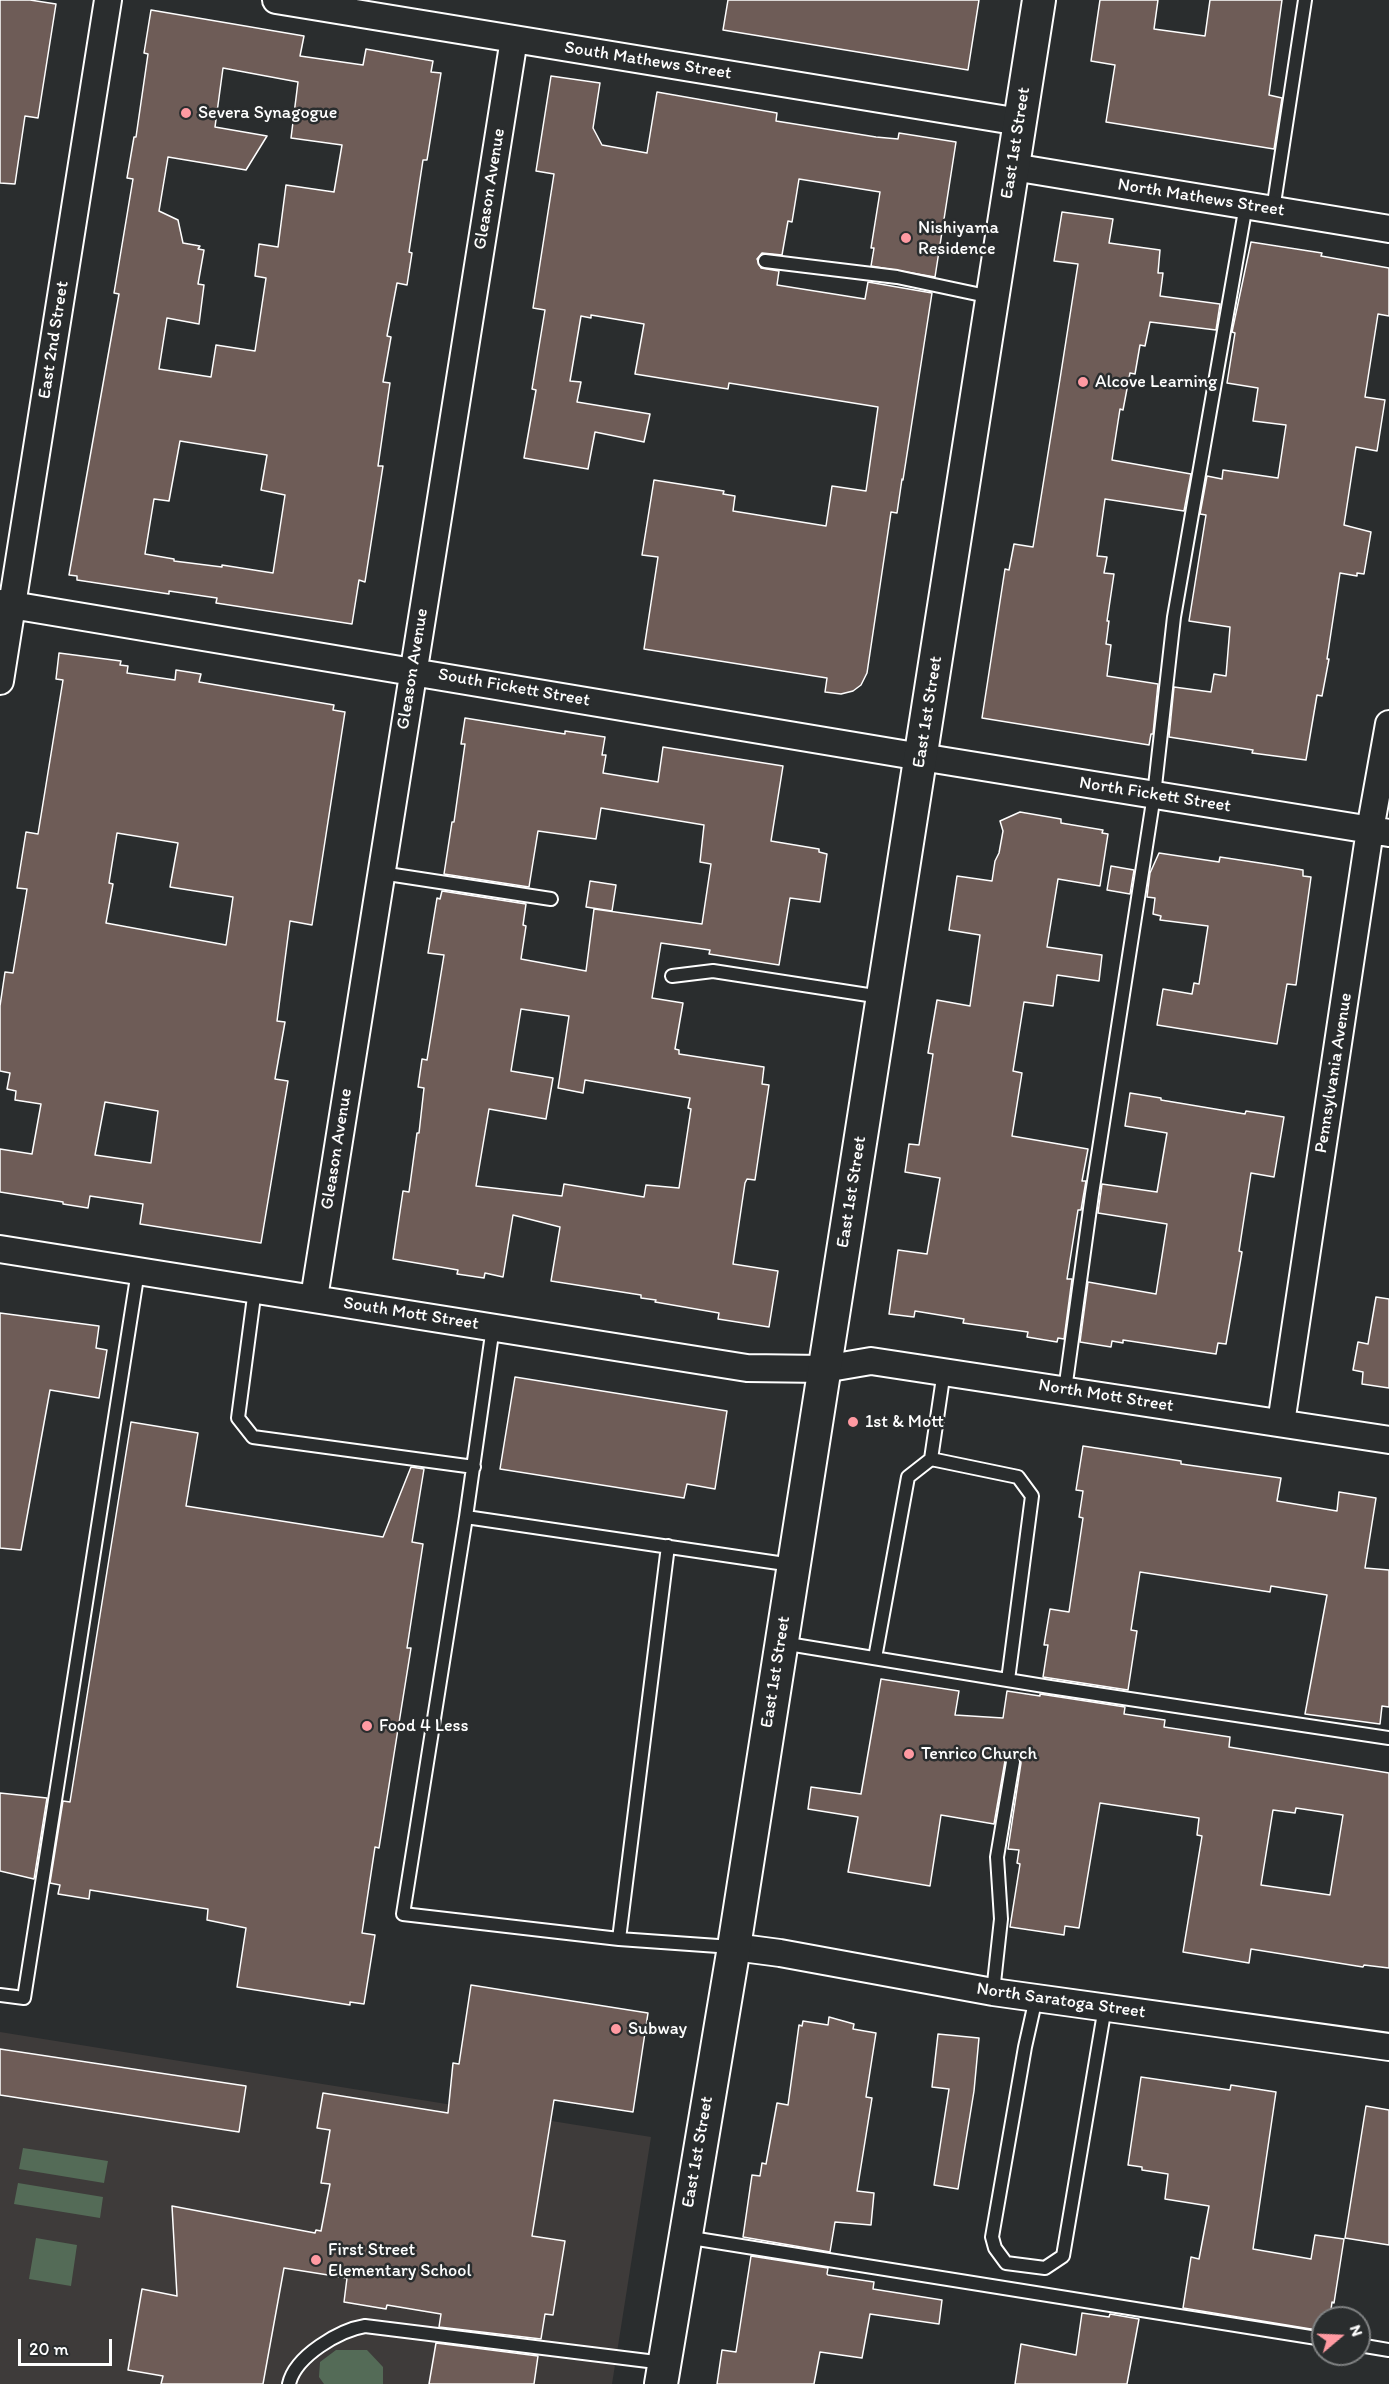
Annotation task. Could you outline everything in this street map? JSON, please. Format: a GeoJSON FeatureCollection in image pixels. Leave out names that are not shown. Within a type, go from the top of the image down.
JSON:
{"type":"FeatureCollection","features":[{"type":"Feature","properties":{"kind":"street","name":"East 2nd Street"},"geometry":{"type":"LineString","coordinates":[[0,681],[6,605],[108,0]]}},
{"type":"Feature","properties":{"kind":"street","name":"South Mathews Street"},"geometry":{"type":"LineString","coordinates":[[276,0],[1020,122]]}},
{"type":"Feature","properties":{"kind":"street","name":"East 1st Street"},"geometry":{"type":"LineString","coordinates":[[663,2374],[734,1947],[1039,0]]}},
{"type":"Feature","properties":{"kind":"street","name":"Gleason Avenue"},"geometry":{"type":"LineString","coordinates":[[314,1298],[514,39]]}},
{"type":"Feature","properties":{"kind":"street","name":"North Mathews Street"},"geometry":{"type":"LineString","coordinates":[[1013,167],[1389,229]]}},
{"type":"Feature","properties":{"kind":"street","name":"South Fickett Street"},"geometry":{"type":"LineString","coordinates":[[6,605],[921,757]]}},
{"type":"Feature","properties":{"kind":"street","name":"Pennsylvania Avenue"},"geometry":{"type":"LineString","coordinates":[[1281,1423],[1380,832],[1389,724]]}},
{"type":"Feature","properties":{"kind":"street","name":"North Fickett Street"},"geometry":{"type":"LineString","coordinates":[[921,757],[1380,832]]}},
{"type":"Feature","properties":{"kind":"street","name":"South Mott Street"},"geometry":{"type":"LineString","coordinates":[[0,1249],[747,1368],[824,1369]]}},
{"type":"Feature","properties":{"kind":"street","name":"North Mott Street"},"geometry":{"type":"LineString","coordinates":[[824,1369],[871,1361],[1389,1440]]}},
{"type":"Feature","properties":{"kind":"street","name":"North Saratoga Street"},"geometry":{"type":"LineString","coordinates":[[734,1947],[780,1953],[993,1992],[1389,2047]]}},
{"type":"Feature","properties":{"kind":"lane"},"geometry":{"type":"LineString","coordinates":[[1273,210],[1305,0]]}},
{"type":"Feature","properties":{"kind":"lane"},"geometry":{"type":"LineString","coordinates":[[1065,1390],[1092,1194],[1154,795],[1174,616],[1246,205]]}},
{"type":"Feature","properties":{"kind":"lane"},"geometry":{"type":"LineString","coordinates":[[765,261],[897,277],[992,297]]}},
{"type":"Feature","properties":{"kind":"lane"},"geometry":{"type":"LineString","coordinates":[[381,873],[550,899]]}},
{"type":"Feature","properties":{"kind":"lane"},"geometry":{"type":"LineString","coordinates":[[672,976],[713,971],[883,998]]}},
{"type":"Feature","properties":{"kind":"lane"},"geometry":{"type":"LineString","coordinates":[[0,1995],[24,1998],[138,1271]]}},
{"type":"Feature","properties":{"kind":"lane"},"geometry":{"type":"LineString","coordinates":[[255,1289],[238,1418],[253,1437],[474,1467]]}},
{"type":"Feature","properties":{"kind":"lane"},"geometry":{"type":"LineString","coordinates":[[493,1327],[474,1467],[403,1914],[620,1939],[734,1947]]}},
{"type":"Feature","properties":{"kind":"lane"},"geometry":{"type":"LineString","coordinates":[[875,1658],[908,1477],[931,1459],[944,1371]]}},
{"type":"Feature","properties":{"kind":"lane"},"geometry":{"type":"LineString","coordinates":[[931,1459],[1018,1476],[1032,1496],[1008,1680]]}},
{"type":"Feature","properties":{"kind":"lane"},"geometry":{"type":"LineString","coordinates":[[466,1517],[793,1565]]}},
{"type":"Feature","properties":{"kind":"lane"},"geometry":{"type":"LineString","coordinates":[[620,1939],[668,1546]]}},
{"type":"Feature","properties":{"kind":"lane"},"geometry":{"type":"LineString","coordinates":[[781,1643],[1389,1738]]}},
{"type":"Feature","properties":{"kind":"lane"},"geometry":{"type":"LineString","coordinates":[[993,1992],[1001,1919],[997,1857],[1013,1762]]}},
{"type":"Feature","properties":{"kind":"lane"},"geometry":{"type":"LineString","coordinates":[[1035,1998],[992,2237],[995,2248],[1006,2263],[1045,2268],[1063,2256],[1106,2007]]}},
{"type":"Feature","properties":{"kind":"lane"},"geometry":{"type":"LineString","coordinates":[[684,2237],[1311,2337]]}},
{"type":"Feature","properties":{"kind":"lane"},"geometry":{"type":"LineString","coordinates":[[289,2384],[303,2362],[325,2342],[349,2329],[365,2326],[663,2374]]}},
{"type":"Feature","properties":{"kind":"lane"},"geometry":{"type":"LineString","coordinates":[[1371,2347],[1389,2350]]}},
{"type":"Feature","properties":{"kind":"shaded area","name":"First Street Elementary School"},"geometry":{"type":"Polygon","coordinates":[[[0,2032],[651,2137],[612,2384],[0,2384],[0,2032]]]}},
{"type":"Feature","properties":{"kind":"green space"},"geometry":{"type":"Polygon","coordinates":[[[23,2148],[108,2161],[104,2183],[19,2169],[23,2148]]]}},
{"type":"Feature","properties":{"kind":"green space"},"geometry":{"type":"Polygon","coordinates":[[[18,2183],[103,2197],[100,2218],[14,2204],[18,2183]]]}},
{"type":"Feature","properties":{"kind":"green space"},"geometry":{"type":"Polygon","coordinates":[[[36,2238],[77,2245],[71,2286],[29,2279],[36,2238]]]}},
{"type":"Feature","properties":{"kind":"green space"},"geometry":{"type":"Polygon","coordinates":[[[336,2350],[367,2350],[383,2367],[383,2384],[324,2384],[319,2377],[320,2362],[336,2350]]]}},
{"type":"Feature","properties":{"kind":"building"},"geometry":{"type":"Polygon","coordinates":[[[0,0],[30,0],[56,4],[38,118],[25,116],[15,184],[0,183],[0,0]]]}},
{"type":"Feature","properties":{"kind":"building"},"geometry":{"type":"Polygon","coordinates":[[[728,0],[979,0],[968,70],[723,30],[728,0]]]}},
{"type":"Feature","properties":{"kind":"building"},"geometry":{"type":"Polygon","coordinates":[[[1100,0],[1158,0],[1154,29],[1205,36],[1210,0],[1282,0],[1269,95],[1282,98],[1274,149],[1106,122],[1115,65],[1091,61],[1100,0]]]}},
{"type":"Feature","properties":{"kind":"building"},"geometry":{"type":"Polygon","coordinates":[[[151,10],[304,36],[300,56],[363,65],[366,49],[433,61],[431,72],[441,73],[427,160],[423,160],[409,252],[412,253],[407,285],[397,283],[387,336],[391,337],[383,382],[390,383],[378,466],[383,466],[365,582],[359,580],[352,624],[216,603],[217,598],[169,591],[169,594],[77,580],[77,576],[69,575],[119,294],[114,293],[133,179],[127,178],[134,137],[136,137],[148,54],[144,53],[151,10]],[[223,68],[215,127],[267,136],[246,170],[168,157],[159,211],[178,220],[183,243],[200,246],[198,249],[204,250],[198,284],[204,285],[199,324],[167,318],[159,369],[211,377],[216,345],[255,351],[266,278],[255,276],[259,244],[278,247],[286,185],[334,192],[342,145],[291,138],[298,82],[223,68]],[[180,441],[169,501],[154,499],[145,554],[174,559],[174,561],[222,567],[222,565],[273,573],[285,495],[261,490],[267,455],[180,441]]]}},
{"type":"Feature","properties":{"kind":"building"},"geometry":{"type":"Polygon","coordinates":[[[551,76],[600,83],[593,128],[602,145],[647,153],[657,92],[777,113],[776,121],[876,137],[898,139],[899,133],[956,142],[935,277],[871,266],[874,248],[871,248],[880,192],[799,179],[792,222],[788,221],[782,255],[762,253],[757,259],[761,268],[779,271],[777,285],[865,299],[868,282],[932,293],[897,513],[891,512],[867,673],[861,685],[853,691],[841,694],[825,692],[827,678],[644,649],[658,557],[642,555],[654,480],[724,491],[723,494],[735,496],[733,511],[826,526],[832,486],[866,491],[878,407],[729,383],[728,389],[635,374],[644,324],[591,315],[591,318],[581,316],[570,381],[581,382],[577,402],[650,414],[644,442],[595,432],[588,469],[524,458],[536,390],[532,389],[545,310],[533,308],[554,174],[536,171],[551,76]]]}},
{"type":"Feature","properties":{"kind":"building"},"geometry":{"type":"Polygon","coordinates":[[[1062,212],[1113,219],[1109,243],[1160,250],[1158,273],[1163,273],[1160,296],[1220,304],[1216,330],[1150,322],[1145,346],[1140,345],[1135,374],[1130,373],[1123,410],[1120,409],[1112,460],[1191,474],[1184,511],[1105,499],[1097,556],[1107,557],[1104,573],[1114,574],[1107,621],[1109,621],[1106,644],[1111,645],[1107,676],[1158,684],[1153,734],[1151,734],[1149,745],[982,718],[1005,569],[1009,570],[1014,544],[1033,547],[1060,379],[1078,264],[1054,261],[1062,212]]]}},
{"type":"Feature","properties":{"kind":"building"},"geometry":{"type":"Polygon","coordinates":[[[1251,242],[1322,253],[1321,256],[1389,268],[1389,316],[1378,314],[1365,397],[1385,400],[1377,451],[1356,447],[1344,525],[1371,532],[1364,574],[1357,573],[1357,576],[1340,573],[1327,659],[1329,659],[1322,696],[1317,695],[1306,760],[1252,753],[1253,750],[1169,737],[1174,687],[1211,692],[1214,674],[1226,676],[1230,627],[1189,621],[1206,515],[1200,514],[1207,476],[1222,479],[1223,470],[1278,478],[1286,425],[1253,421],[1258,388],[1227,383],[1235,333],[1232,332],[1251,242]]]}},
{"type":"Feature","properties":{"kind":"building"},"geometry":{"type":"Polygon","coordinates":[[[59,653],[121,661],[120,665],[128,666],[127,673],[175,680],[176,670],[201,674],[199,682],[334,705],[333,710],[345,712],[312,925],[290,921],[277,1021],[285,1022],[275,1079],[288,1081],[261,1243],[140,1224],[143,1204],[90,1196],[88,1208],[0,1192],[0,1149],[32,1154],[41,1104],[15,1100],[16,1091],[7,1089],[10,1073],[0,1071],[0,1006],[5,972],[13,973],[27,889],[17,888],[26,832],[38,834],[63,680],[56,679],[59,653]],[[117,833],[109,883],[113,884],[106,923],[226,945],[233,897],[170,887],[178,843],[117,833]],[[105,1102],[95,1155],[151,1163],[158,1111],[105,1102]]]}},
{"type":"Feature","properties":{"kind":"building"},"geometry":{"type":"Polygon","coordinates":[[[465,718],[565,734],[565,731],[605,737],[602,755],[606,755],[603,773],[658,782],[663,747],[783,766],[771,841],[819,849],[819,852],[827,854],[820,902],[790,898],[779,965],[709,954],[710,950],[661,943],[652,998],[683,1003],[675,1049],[679,1050],[679,1054],[764,1067],[762,1084],[769,1085],[755,1180],[747,1179],[745,1183],[733,1264],[778,1271],[769,1327],[718,1319],[719,1313],[655,1302],[656,1300],[641,1298],[641,1295],[551,1281],[560,1227],[513,1215],[503,1277],[485,1273],[484,1278],[457,1274],[458,1270],[393,1259],[403,1191],[409,1192],[417,1133],[419,1133],[424,1088],[418,1087],[422,1059],[427,1060],[444,955],[428,953],[437,898],[440,899],[442,891],[526,904],[523,925],[526,926],[521,959],[586,971],[594,909],[702,924],[711,864],[700,862],[704,825],[601,808],[596,839],[538,831],[529,887],[444,874],[465,744],[461,744],[465,718]],[[521,1009],[511,1071],[553,1078],[546,1119],[489,1109],[476,1186],[562,1196],[564,1184],[644,1197],[646,1185],[679,1188],[691,1109],[688,1108],[690,1098],[585,1080],[583,1093],[558,1088],[569,1016],[521,1009]]]}},
{"type":"Feature","properties":{"kind":"building"},"geometry":{"type":"Polygon","coordinates":[[[1020,812],[1061,819],[1061,823],[1103,830],[1102,833],[1108,834],[1100,886],[1058,879],[1047,947],[1102,955],[1099,981],[1057,975],[1053,1006],[1024,1002],[1013,1071],[1022,1073],[1012,1136],[1088,1149],[1082,1181],[1086,1181],[1081,1210],[1078,1210],[1067,1279],[1072,1279],[1064,1339],[1058,1338],[1057,1342],[1027,1337],[1028,1332],[963,1323],[964,1319],[915,1311],[914,1317],[889,1314],[898,1250],[927,1254],[940,1178],[905,1172],[909,1144],[919,1145],[933,1054],[928,1053],[937,1000],[970,1006],[980,935],[949,930],[957,876],[992,881],[1003,831],[1000,821],[1020,812]]]}},
{"type":"Feature","properties":{"kind":"building"},"geometry":{"type":"Polygon","coordinates":[[[1159,853],[1219,862],[1220,857],[1273,865],[1303,870],[1303,876],[1311,877],[1296,985],[1287,984],[1277,1044],[1157,1025],[1163,989],[1192,994],[1194,983],[1199,984],[1208,926],[1160,920],[1161,916],[1153,914],[1155,898],[1147,897],[1150,873],[1159,853]]]}},
{"type":"Feature","properties":{"kind":"building"},"geometry":{"type":"Polygon","coordinates":[[[1111,866],[1134,870],[1130,894],[1107,890],[1111,866]]]}},
{"type":"Feature","properties":{"kind":"building"},"geometry":{"type":"Polygon","coordinates":[[[590,881],[616,885],[612,911],[586,907],[590,881]]]}},
{"type":"Feature","properties":{"kind":"building"},"geometry":{"type":"Polygon","coordinates":[[[1130,1093],[1245,1114],[1246,1111],[1284,1117],[1274,1177],[1251,1173],[1239,1251],[1242,1252],[1226,1344],[1218,1343],[1216,1354],[1123,1340],[1123,1343],[1112,1341],[1111,1347],[1080,1342],[1088,1282],[1156,1294],[1167,1224],[1098,1213],[1102,1184],[1157,1192],[1167,1133],[1125,1126],[1130,1093]]]}},
{"type":"Feature","properties":{"kind":"building"},"geometry":{"type":"Polygon","coordinates":[[[1376,1297],[1389,1299],[1389,1388],[1362,1384],[1363,1372],[1353,1370],[1358,1342],[1368,1344],[1376,1297]]]}},
{"type":"Feature","properties":{"kind":"building"},"geometry":{"type":"Polygon","coordinates":[[[0,1313],[99,1326],[96,1348],[107,1350],[99,1398],[50,1390],[21,1550],[0,1548],[0,1313]]]}},
{"type":"Feature","properties":{"kind":"building"},"geometry":{"type":"Polygon","coordinates":[[[515,1377],[727,1411],[715,1489],[687,1484],[684,1498],[500,1469],[515,1377]]]}},
{"type":"Feature","properties":{"kind":"building"},"geometry":{"type":"Polygon","coordinates":[[[131,1422],[198,1433],[186,1506],[383,1537],[411,1467],[424,1469],[412,1542],[423,1544],[407,1648],[411,1648],[379,1848],[375,1847],[362,1933],[375,1935],[364,2004],[350,2002],[350,2005],[237,1987],[246,1928],[207,1920],[208,1909],[90,1890],[89,1899],[58,1894],[60,1885],[50,1883],[63,1801],[70,1802],[131,1422]]]}},
{"type":"Feature","properties":{"kind":"building"},"geometry":{"type":"Polygon","coordinates":[[[1083,1446],[1181,1461],[1181,1464],[1281,1478],[1277,1501],[1337,1511],[1339,1492],[1376,1498],[1365,1568],[1389,1570],[1389,1707],[1382,1706],[1380,1724],[1305,1714],[1327,1595],[1271,1586],[1270,1592],[1140,1572],[1131,1630],[1137,1631],[1128,1690],[1043,1677],[1048,1645],[1044,1645],[1050,1609],[1069,1612],[1083,1518],[1079,1517],[1083,1491],[1076,1490],[1083,1446]]]}},
{"type":"Feature","properties":{"kind":"building"},"geometry":{"type":"Polygon","coordinates":[[[881,1679],[959,1691],[955,1715],[1003,1718],[1007,1691],[1040,1696],[1040,1694],[1125,1707],[1124,1714],[1165,1720],[1164,1727],[1230,1737],[1229,1747],[1389,1773],[1389,1968],[1364,1965],[1363,1967],[1251,1949],[1249,1963],[1183,1952],[1202,1836],[1197,1835],[1199,1818],[1100,1803],[1079,1928],[1065,1926],[1064,1935],[1010,1927],[1020,1864],[1017,1863],[1019,1850],[1008,1849],[1021,1763],[1015,1754],[1010,1755],[1005,1761],[994,1824],[941,1815],[930,1886],[848,1872],[858,1817],[808,1809],[811,1787],[861,1794],[881,1679]],[[1296,1808],[1295,1813],[1273,1810],[1261,1885],[1330,1895],[1343,1815],[1296,1808]]]}},
{"type":"Feature","properties":{"kind":"building"},"geometry":{"type":"Polygon","coordinates":[[[0,1793],[47,1798],[34,1879],[0,1871],[0,1793]]]}},
{"type":"Feature","properties":{"kind":"building"},"geometry":{"type":"Polygon","coordinates":[[[471,1985],[648,2013],[633,2112],[554,2100],[532,2236],[565,2241],[553,2315],[545,2314],[541,2339],[439,2327],[441,2314],[387,2305],[386,2309],[344,2302],[347,2278],[284,2268],[263,2384],[161,2384],[163,2376],[128,2370],[142,2289],[177,2296],[172,2206],[315,2233],[316,2230],[321,2231],[330,2184],[321,2183],[330,2130],[317,2128],[323,2093],[448,2113],[453,2063],[459,2064],[471,1985]]]}},
{"type":"Feature","properties":{"kind":"building"},"geometry":{"type":"Polygon","coordinates":[[[829,2017],[854,2024],[853,2029],[876,2033],[866,2097],[872,2098],[857,2191],[874,2193],[871,2225],[835,2222],[830,2252],[743,2237],[752,2175],[760,2176],[762,2163],[766,2164],[777,2103],[788,2105],[799,2025],[802,2026],[803,2021],[828,2025],[829,2017]]]}},
{"type":"Feature","properties":{"kind":"building"},"geometry":{"type":"Polygon","coordinates":[[[938,2034],[979,2038],[974,2091],[958,2189],[934,2185],[949,2089],[932,2087],[938,2034]]]}},
{"type":"Feature","properties":{"kind":"building"},"geometry":{"type":"Polygon","coordinates":[[[0,2049],[246,2086],[239,2132],[0,2095],[0,2049]]]}},
{"type":"Feature","properties":{"kind":"building"},"geometry":{"type":"Polygon","coordinates":[[[1141,2077],[1230,2090],[1231,2085],[1276,2092],[1253,2249],[1311,2259],[1315,2235],[1344,2239],[1334,2303],[1332,2302],[1332,2306],[1311,2306],[1311,2329],[1183,2308],[1191,2257],[1199,2259],[1209,2206],[1165,2199],[1168,2174],[1142,2170],[1142,2167],[1128,2165],[1141,2077]]]}},
{"type":"Feature","properties":{"kind":"building"},"geometry":{"type":"Polygon","coordinates":[[[1366,2106],[1389,2110],[1389,2245],[1345,2238],[1366,2106]]]}},
{"type":"Feature","properties":{"kind":"building"},"geometry":{"type":"Polygon","coordinates":[[[751,2256],[828,2268],[828,2275],[874,2282],[873,2289],[942,2300],[939,2324],[870,2314],[862,2358],[820,2352],[814,2384],[717,2384],[722,2350],[736,2352],[751,2256]]]}},
{"type":"Feature","properties":{"kind":"building"},"geometry":{"type":"Polygon","coordinates":[[[1082,2313],[1109,2317],[1110,2314],[1139,2319],[1127,2384],[1015,2384],[1021,2344],[1076,2355],[1082,2313]]]}},
{"type":"Feature","properties":{"kind":"building"},"geometry":{"type":"Polygon","coordinates":[[[436,2343],[538,2356],[534,2384],[429,2384],[436,2343]]]}},
{"type":"Feature","properties":{"kind":"place","name":"Severa Synagogue"},"geometry":{"type":"Point","coordinates":[186,113]}},
{"type":"Feature","properties":{"kind":"place","name":"Nishiyama Residence"},"geometry":{"type":"Point","coordinates":[906,238]}},
{"type":"Feature","properties":{"kind":"place","name":"Alcove Learning"},"geometry":{"type":"Point","coordinates":[1083,382]}},
{"type":"Feature","properties":{"kind":"place","name":"1st & Mott"},"geometry":{"type":"Point","coordinates":[853,1422]}},
{"type":"Feature","properties":{"kind":"place","name":"Food 4 Less"},"geometry":{"type":"Point","coordinates":[367,1726]}},
{"type":"Feature","properties":{"kind":"place","name":"Tenrico Church"},"geometry":{"type":"Point","coordinates":[909,1754]}},
{"type":"Feature","properties":{"kind":"place","name":"Subway"},"geometry":{"type":"Point","coordinates":[616,2029]}},
{"type":"Feature","properties":{"kind":"place","name":"First Street Elementary School"},"geometry":{"type":"Point","coordinates":[316,2260]}}]}
